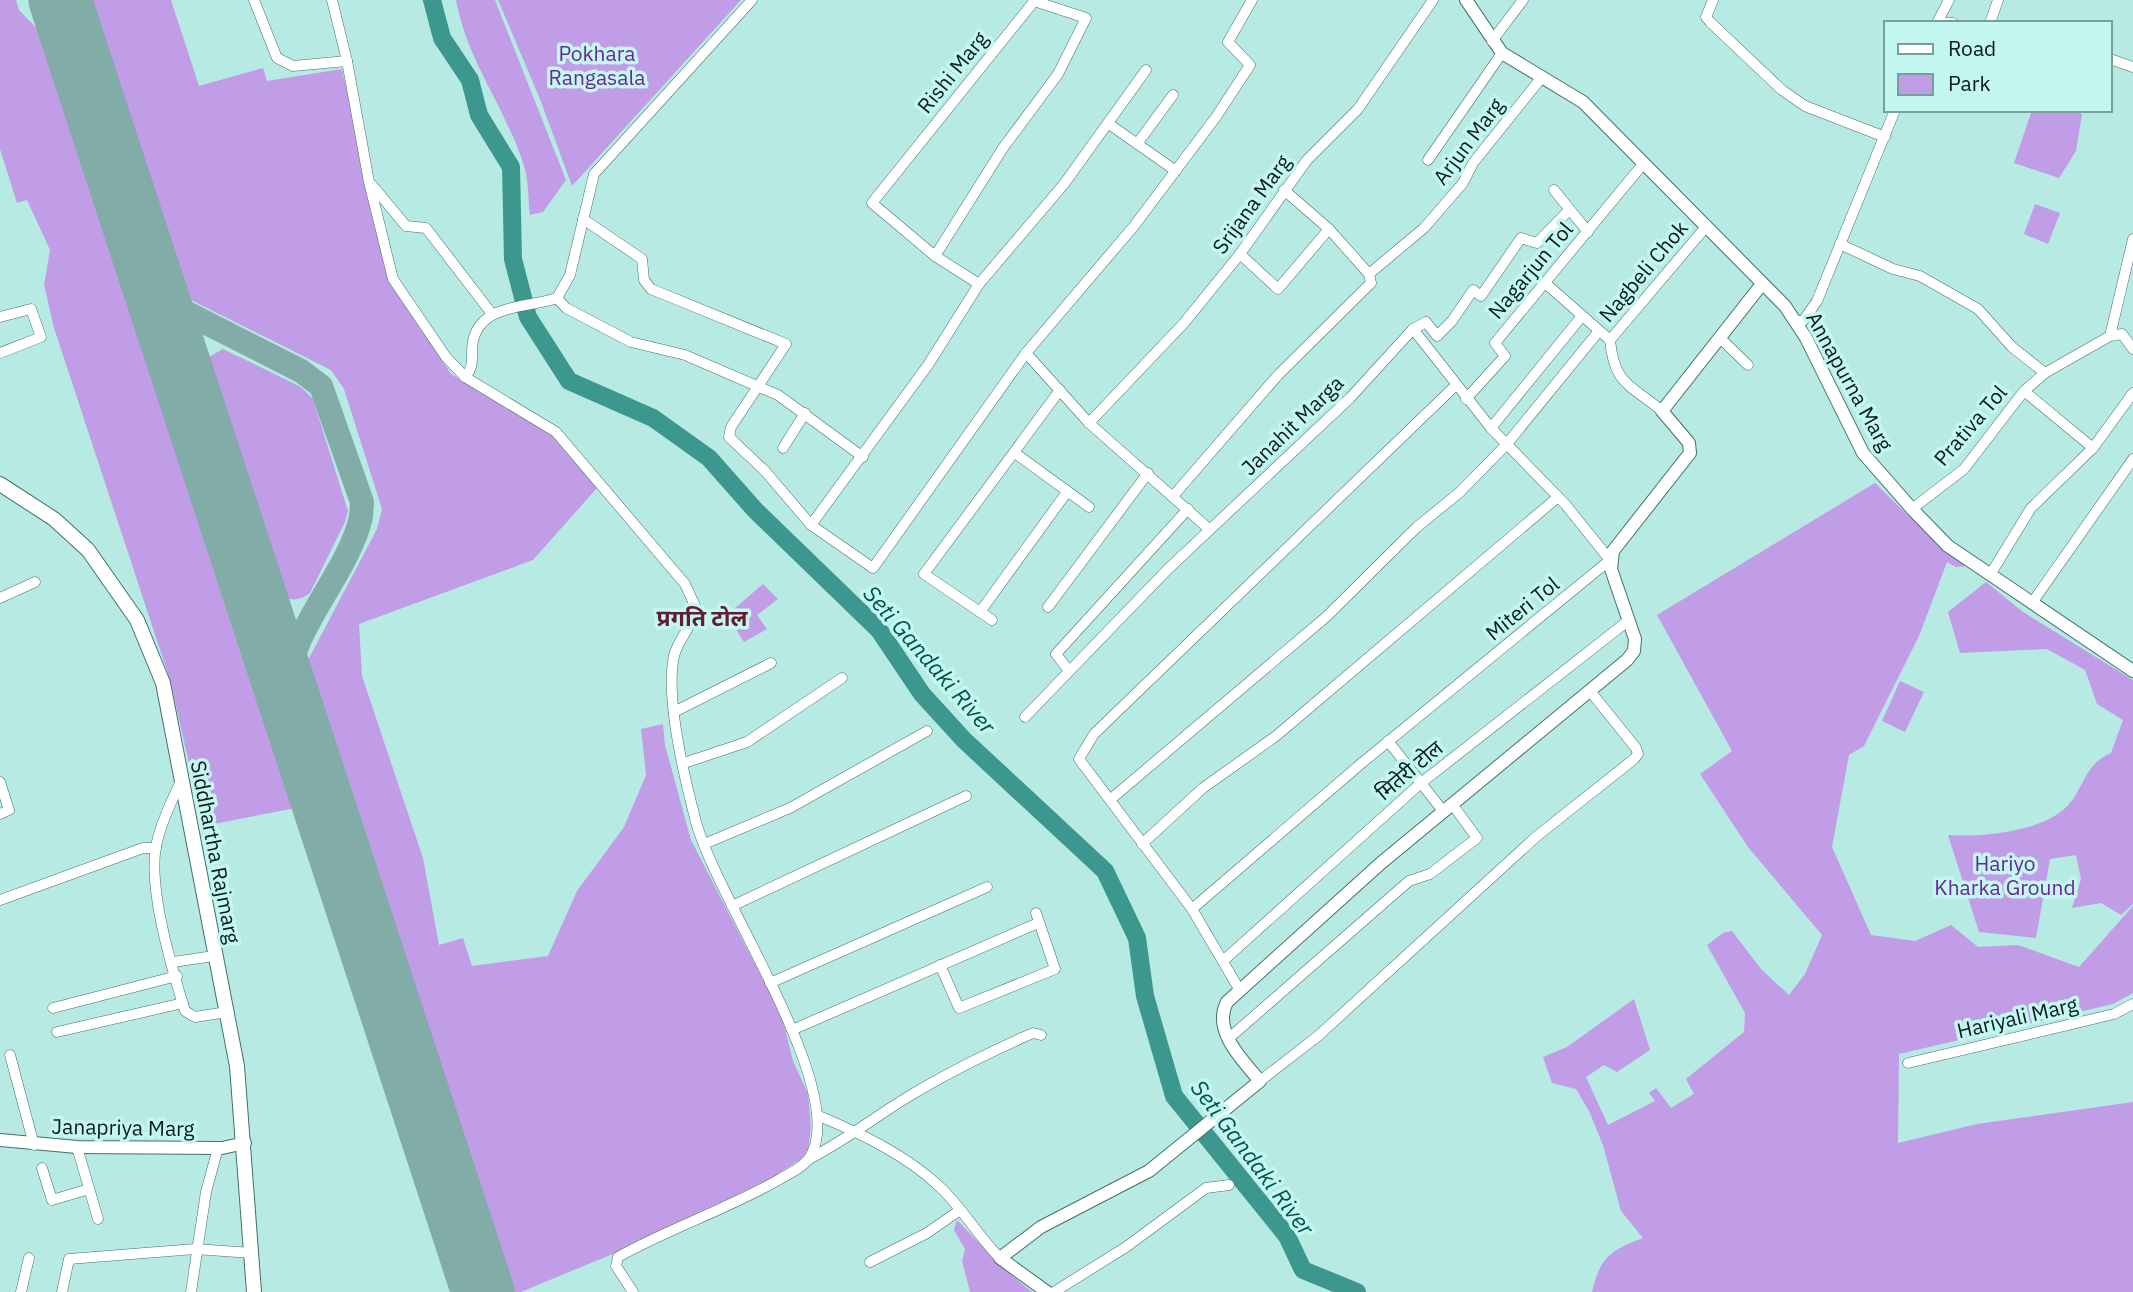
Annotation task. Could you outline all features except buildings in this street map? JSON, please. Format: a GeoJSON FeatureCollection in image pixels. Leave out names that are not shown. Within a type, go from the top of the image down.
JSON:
{"type":"FeatureCollection","features":[{"type":"Feature","properties":{"kind":"highway","name":"Siddhartha Rajmarg"},"geometry":{"type":"LineString","coordinates":[[0,484],[34,504],[74,536],[106,573],[137,620],[163,683],[227,1012],[245,1143],[254,1292]]}},
{"type":"Feature","properties":{"kind":"main road","name":"Annapurna Marg"},"geometry":{"type":"LineString","coordinates":[[1466,0],[1502,53],[1583,102],[1796,321],[1863,453],[1948,546],[2133,671]]}},
{"type":"Feature","properties":{"kind":"main road"},"geometry":{"type":"LineString","coordinates":[[1662,411],[1762,284]]}},
{"type":"Feature","properties":{"kind":"main road","name":"Miteri Tol"},"geometry":{"type":"LineString","coordinates":[[1610,560],[1618,544],[1690,453],[1689,443],[1662,411]]}},
{"type":"Feature","properties":{"kind":"main road"},"geometry":{"type":"LineString","coordinates":[[1047,1292],[1000,1258],[1041,1227],[1149,1171],[1260,1080],[1228,1039],[1221,1013],[1239,989],[1448,807],[1590,691],[1634,651],[1635,639],[1610,560]]}},
{"type":"Feature","properties":{"kind":"main road","name":"Janapriya Marg"},"geometry":{"type":"LineString","coordinates":[[0,1140],[77,1147],[218,1148],[245,1143]]}},
{"type":"Feature","properties":{"kind":"street"},"geometry":{"type":"LineString","coordinates":[[254,0],[277,58],[293,66],[347,61]]}},
{"type":"Feature","properties":{"kind":"street"},"geometry":{"type":"LineString","coordinates":[[332,0],[347,61],[369,182],[393,279],[446,357],[465,377],[494,392],[555,432],[685,584],[696,608],[675,652],[674,712],[695,822],[792,1030],[819,1116],[815,1145],[809,1159]]}},
{"type":"Feature","properties":{"kind":"street"},"geometry":{"type":"LineString","coordinates":[[553,300],[570,275],[594,174],[752,0]]}},
{"type":"Feature","properties":{"kind":"street"},"geometry":{"type":"LineString","coordinates":[[583,219],[642,259],[644,280],[651,289],[786,344],[731,427],[729,437],[765,471],[811,525],[873,568],[905,527],[1026,353],[1134,226],[1176,172],[1250,65],[1228,42],[1252,0]]}},
{"type":"Feature","properties":{"kind":"street","name":"Srijana Marg"},"geometry":{"type":"LineString","coordinates":[[1089,423],[1184,323],[1240,254],[1284,190],[1325,140],[1358,109],[1433,0]]}},
{"type":"Feature","properties":{"kind":"street"},"geometry":{"type":"LineString","coordinates":[[1492,41],[1522,0]]}},
{"type":"Feature","properties":{"kind":"street"},"geometry":{"type":"LineString","coordinates":[[1713,0],[1706,17],[1782,89],[1804,106],[1885,137]]}},
{"type":"Feature","properties":{"kind":"street"},"geometry":{"type":"LineString","coordinates":[[1938,21],[1949,0]]}},
{"type":"Feature","properties":{"kind":"street"},"geometry":{"type":"LineString","coordinates":[[1992,21],[1998,0]]}},
{"type":"Feature","properties":{"kind":"street","name":"Rishi Marg"},"geometry":{"type":"LineString","coordinates":[[935,256],[1003,148],[1058,74],[1086,18],[1035,1],[872,203],[935,256],[979,284]]}},
{"type":"Feature","properties":{"kind":"street"},"geometry":{"type":"LineString","coordinates":[[1427,160],[1502,53]]}},
{"type":"Feature","properties":{"kind":"street"},"geometry":{"type":"LineString","coordinates":[[2112,61],[2133,67]]}},
{"type":"Feature","properties":{"kind":"street"},"geometry":{"type":"LineString","coordinates":[[811,525],[928,365],[979,284],[1109,124],[1146,70]]}},
{"type":"Feature","properties":{"kind":"street","name":"Arjun Marg"},"geometry":{"type":"LineString","coordinates":[[1174,495],[1306,345],[1371,283],[1369,274],[1424,228],[1463,183],[1473,163],[1542,77]]}},
{"type":"Feature","properties":{"kind":"street"},"geometry":{"type":"LineString","coordinates":[[1137,144],[1173,95]]}},
{"type":"Feature","properties":{"kind":"street"},"geometry":{"type":"LineString","coordinates":[[1796,321],[1802,321],[1809,316],[1894,112]]}},
{"type":"Feature","properties":{"kind":"street"},"geometry":{"type":"LineString","coordinates":[[1109,124],[1176,172]]}},
{"type":"Feature","properties":{"kind":"street","name":"Nagarjun Tol"},"geometry":{"type":"LineString","coordinates":[[1466,399],[1504,356],[1494,343],[1643,164]]}},
{"type":"Feature","properties":{"kind":"street"},"geometry":{"type":"LineString","coordinates":[[369,182],[406,226],[426,228],[492,314]]}},
{"type":"Feature","properties":{"kind":"street"},"geometry":{"type":"LineString","coordinates":[[1284,190],[1329,229],[1369,274]]}},
{"type":"Feature","properties":{"kind":"street"},"geometry":{"type":"LineString","coordinates":[[1554,190],[1588,232]]}},
{"type":"Feature","properties":{"kind":"street"},"geometry":{"type":"LineString","coordinates":[[1569,210],[1537,243],[1521,238],[1481,296],[1473,290],[1452,321],[1437,336],[1426,322],[1413,329],[1466,399],[1558,498],[1610,560]]}},
{"type":"Feature","properties":{"kind":"street","name":"Nagbeli Chok"},"geometry":{"type":"LineString","coordinates":[[1610,340],[1705,228]]}},
{"type":"Feature","properties":{"kind":"street"},"geometry":{"type":"LineString","coordinates":[[1240,254],[1278,289],[1329,229]]}},
{"type":"Feature","properties":{"kind":"street"},"geometry":{"type":"LineString","coordinates":[[2133,239],[2110,336],[2122,334],[2133,349]]}},
{"type":"Feature","properties":{"kind":"street"},"geometry":{"type":"LineString","coordinates":[[1840,244],[1893,269],[1920,276],[1978,309],[2012,347],[2045,373]]}},
{"type":"Feature","properties":{"kind":"street"},"geometry":{"type":"LineString","coordinates":[[1544,282],[1610,340],[1612,364],[1622,379],[1662,411]]}},
{"type":"Feature","properties":{"kind":"street"},"geometry":{"type":"LineString","coordinates":[[465,377],[472,369],[474,337],[492,314],[553,300],[631,342],[685,355],[778,395],[863,457]]}},
{"type":"Feature","properties":{"kind":"street"},"geometry":{"type":"LineString","coordinates":[[0,317],[31,309],[41,337],[0,354]]}},
{"type":"Feature","properties":{"kind":"street"},"geometry":{"type":"LineString","coordinates":[[1491,428],[1582,316]]}},
{"type":"Feature","properties":{"kind":"street","name":"Janahit Marga"},"geometry":{"type":"LineString","coordinates":[[1026,718],[1209,529],[1350,398],[1413,329]]}},
{"type":"Feature","properties":{"kind":"street"},"geometry":{"type":"LineString","coordinates":[[1111,799],[1326,617],[1506,445],[1599,331]]}},
{"type":"Feature","properties":{"kind":"street","name":"Prativa Tol"},"geometry":{"type":"LineString","coordinates":[[1912,509],[1964,468],[2024,391],[2045,373],[2110,336]]}},
{"type":"Feature","properties":{"kind":"street"},"geometry":{"type":"LineString","coordinates":[[1719,337],[1748,365]]}},
{"type":"Feature","properties":{"kind":"street"},"geometry":{"type":"LineString","coordinates":[[1026,353],[1089,423],[1174,495],[1209,529]]}},
{"type":"Feature","properties":{"kind":"street"},"geometry":{"type":"LineString","coordinates":[[1239,989],[1192,909],[1079,759],[1094,734],[1455,386]]}},
{"type":"Feature","properties":{"kind":"street"},"geometry":{"type":"LineString","coordinates":[[992,620],[924,574],[1060,390]]}},
{"type":"Feature","properties":{"kind":"street","name":"Prativa Tol"},"geometry":{"type":"LineString","coordinates":[[2024,391],[2093,448]]}},
{"type":"Feature","properties":{"kind":"street"},"geometry":{"type":"LineString","coordinates":[[1990,575],[2031,508],[2093,448],[2133,393]]}},
{"type":"Feature","properties":{"kind":"street"},"geometry":{"type":"LineString","coordinates":[[783,449],[805,413]]}},
{"type":"Feature","properties":{"kind":"street"},"geometry":{"type":"LineString","coordinates":[[1015,453],[1088,507]]}},
{"type":"Feature","properties":{"kind":"street"},"geometry":{"type":"LineString","coordinates":[[2032,603],[2133,459]]}},
{"type":"Feature","properties":{"kind":"street"},"geometry":{"type":"LineString","coordinates":[[1048,607],[1148,473]]}},
{"type":"Feature","properties":{"kind":"street"},"geometry":{"type":"LineString","coordinates":[[980,612],[1067,492]]}},
{"type":"Feature","properties":{"kind":"street"},"geometry":{"type":"LineString","coordinates":[[1142,844],[1203,788],[1276,736],[1558,498]]}},
{"type":"Feature","properties":{"kind":"street"},"geometry":{"type":"LineString","coordinates":[[1069,671],[1056,654],[1188,509]]}},
{"type":"Feature","properties":{"kind":"street","name":"Miteri Tol"},"geometry":{"type":"LineString","coordinates":[[1192,909],[1388,741],[1610,560]]}},
{"type":"Feature","properties":{"kind":"street"},"geometry":{"type":"LineString","coordinates":[[0,598],[35,582]]}},
{"type":"Feature","properties":{"kind":"street","name":"मितेरी टोल"},"geometry":{"type":"LineString","coordinates":[[1224,960],[1421,783],[1629,620]]}},
{"type":"Feature","properties":{"kind":"street"},"geometry":{"type":"LineString","coordinates":[[674,712],[771,663]]}},
{"type":"Feature","properties":{"kind":"street"},"geometry":{"type":"LineString","coordinates":[[684,763],[747,742],[842,678]]}},
{"type":"Feature","properties":{"kind":"street"},"geometry":{"type":"LineString","coordinates":[[1260,1080],[1318,1037],[1538,836],[1638,754],[1590,691]]}},
{"type":"Feature","properties":{"kind":"street"},"geometry":{"type":"LineString","coordinates":[[704,844],[790,808],[927,731]]}},
{"type":"Feature","properties":{"kind":"street"},"geometry":{"type":"LineString","coordinates":[[1228,1039],[1409,881],[1430,874],[1477,838],[1421,783],[1388,741]]}},
{"type":"Feature","properties":{"kind":"street"},"geometry":{"type":"LineString","coordinates":[[181,780],[164,817],[156,848],[155,892],[186,1012],[195,1017],[227,1012]]}},
{"type":"Feature","properties":{"kind":"street"},"geometry":{"type":"LineString","coordinates":[[0,782],[9,810],[0,814]]}},
{"type":"Feature","properties":{"kind":"street"},"geometry":{"type":"LineString","coordinates":[[732,906],[966,796]]}},
{"type":"Feature","properties":{"kind":"street"},"geometry":{"type":"LineString","coordinates":[[0,900],[143,848],[156,848]]}},
{"type":"Feature","properties":{"kind":"street"},"geometry":{"type":"LineString","coordinates":[[770,983],[987,887]]}},
{"type":"Feature","properties":{"kind":"street"},"geometry":{"type":"LineString","coordinates":[[792,1030],[940,965],[1037,918],[1055,969],[959,1008],[940,965]]}},
{"type":"Feature","properties":{"kind":"street"},"geometry":{"type":"LineString","coordinates":[[173,962],[214,956]]}},
{"type":"Feature","properties":{"kind":"street"},"geometry":{"type":"LineString","coordinates":[[53,1007],[177,976]]}},
{"type":"Feature","properties":{"kind":"street"},"geometry":{"type":"LineString","coordinates":[[57,1032],[183,1003]]}},
{"type":"Feature","properties":{"kind":"street","name":"Hariyali Marg"},"geometry":{"type":"LineString","coordinates":[[1908,1063],[2114,1014],[2133,1004]]}},
{"type":"Feature","properties":{"kind":"street"},"geometry":{"type":"LineString","coordinates":[[633,1292],[616,1266],[618,1257],[744,1200],[858,1132],[886,1110],[942,1076],[1033,1033],[1041,1035]]}},
{"type":"Feature","properties":{"kind":"street"},"geometry":{"type":"LineString","coordinates":[[10,1055],[34,1145]]}},
{"type":"Feature","properties":{"kind":"street"},"geometry":{"type":"LineString","coordinates":[[819,1116],[858,1132],[927,1176],[1000,1258]]}},
{"type":"Feature","properties":{"kind":"street"},"geometry":{"type":"LineString","coordinates":[[77,1147],[98,1219]]}},
{"type":"Feature","properties":{"kind":"street"},"geometry":{"type":"LineString","coordinates":[[191,1292],[195,1249],[218,1148]]}},
{"type":"Feature","properties":{"kind":"street"},"geometry":{"type":"LineString","coordinates":[[42,1168],[52,1200],[89,1189]]}},
{"type":"Feature","properties":{"kind":"street"},"geometry":{"type":"LineString","coordinates":[[1054,1292],[1126,1247],[1199,1192],[1218,1184],[1228,1185]]}},
{"type":"Feature","properties":{"kind":"street"},"geometry":{"type":"LineString","coordinates":[[870,1262],[927,1233],[960,1210]]}},
{"type":"Feature","properties":{"kind":"street"},"geometry":{"type":"LineString","coordinates":[[62,1292],[69,1259],[195,1249],[252,1253]]}},
{"type":"Feature","properties":{"kind":"street"},"geometry":{"type":"LineString","coordinates":[[21,1292],[29,1258]]}},
{"type":"Feature","properties":{"kind":"green space"},"geometry":{"type":"Polygon","coordinates":[[[0,0],[16,0],[19,10],[51,43],[301,807],[203,826],[171,683],[54,328],[44,285],[50,250],[27,200],[17,203],[0,149],[0,0]]]}},
{"type":"Feature","properties":{"kind":"green space"},"geometry":{"type":"Polygon","coordinates":[[[86,0],[171,0],[199,86],[263,68],[267,81],[342,69],[388,277],[451,374],[554,436],[597,488],[533,560],[359,624],[362,676],[423,858],[439,945],[463,938],[472,966],[548,956],[577,891],[624,827],[646,775],[641,729],[663,724],[665,745],[691,840],[782,1017],[793,1061],[808,1094],[811,1128],[808,1149],[802,1158],[701,1216],[521,1292],[507,1292],[306,664],[377,529],[382,509],[344,389],[331,370],[183,296],[86,0]]]}},
{"type":"Feature","properties":{"kind":"green space"},"geometry":{"type":"Polygon","coordinates":[[[456,0],[495,0],[566,180],[543,212],[530,215],[524,166],[469,44],[456,0]]]}},
{"type":"Feature","properties":{"kind":"green space","name":"Pokhara Rangasala"},"geometry":{"type":"Polygon","coordinates":[[[498,0],[741,0],[572,186],[540,99],[498,0]]]}},
{"type":"Feature","properties":{"kind":"green space"},"geometry":{"type":"Polygon","coordinates":[[[2031,112],[2082,114],[2076,151],[2059,178],[2014,163],[2031,112]]]}},
{"type":"Feature","properties":{"kind":"green space"},"geometry":{"type":"Polygon","coordinates":[[[2035,204],[2060,213],[2048,244],[2024,234],[2035,204]]]}},
{"type":"Feature","properties":{"kind":"green space"},"geometry":{"type":"Polygon","coordinates":[[[223,349],[301,387],[313,399],[348,511],[310,593],[302,598],[289,599],[277,593],[205,373],[209,357],[223,349]]]}},
{"type":"Feature","properties":{"kind":"green space"},"geometry":{"type":"Polygon","coordinates":[[[1875,483],[1944,551],[1967,566],[1956,567],[1947,562],[1919,636],[1864,746],[1849,755],[1832,847],[1871,935],[1915,941],[1951,925],[1978,947],[2018,945],[2079,967],[2133,906],[2133,993],[2113,1004],[1899,1054],[1898,1143],[1977,1124],[2133,1102],[2133,1292],[1592,1292],[1599,1270],[1609,1256],[1643,1238],[1621,1211],[1603,1145],[1589,1111],[1576,1089],[1552,1083],[1543,1057],[1567,1047],[1634,999],[1650,1050],[1617,1072],[1604,1065],[1586,1077],[1608,1125],[1655,1101],[1649,1093],[1656,1088],[1671,1108],[1694,1094],[1686,1079],[1744,1032],[1745,1013],[1707,945],[1723,933],[1732,931],[1761,969],[1789,995],[1805,974],[1822,935],[1748,847],[1700,774],[1732,751],[1657,615],[1875,483]]]}},
{"type":"Feature","properties":{"kind":"green space","name":"Hariyo Kharka Ground"},"geometry":{"type":"Polygon","coordinates":[[[1986,582],[2023,612],[2133,680],[2133,904],[2121,915],[2101,903],[2072,908],[2081,879],[2076,855],[2050,859],[2036,938],[1979,932],[1948,835],[2008,832],[2039,823],[2063,810],[2094,765],[2111,753],[2123,720],[2097,704],[2085,670],[2047,649],[1960,653],[1948,612],[1986,582]]]}},
{"type":"Feature","properties":{"kind":"green space"},"geometry":{"type":"Polygon","coordinates":[[[763,584],[778,599],[757,615],[767,629],[744,642],[727,615],[763,584]]]}},
{"type":"Feature","properties":{"kind":"green space"},"geometry":{"type":"Polygon","coordinates":[[[1900,681],[1924,692],[1905,732],[1882,721],[1900,681]]]}},
{"type":"Feature","properties":{"kind":"green space"},"geometry":{"type":"Polygon","coordinates":[[[957,1220],[1005,1270],[1032,1292],[970,1292],[962,1261],[965,1249],[954,1230],[957,1220]]]}},
{"type":"Feature","properties":{"kind":"waterway","name":"Seti Gandaki River"},"geometry":{"type":"LineString","coordinates":[[432,0],[442,38],[470,80],[479,115],[511,167],[513,259],[528,317],[569,381],[653,418],[709,458],[755,510],[879,630],[922,694],[964,740],[1105,871],[1137,938],[1145,996],[1174,1096],[1287,1236],[1303,1270],[1357,1292]]}},
{"type":"Feature","properties":{"kind":"taxiway"},"geometry":{"type":"LineString","coordinates":[[153,285],[177,308],[301,371],[321,386],[362,502],[361,517],[354,539],[297,647],[287,692]]}},
{"type":"Feature","properties":{"kind":"runway"},"geometry":{"type":"LineString","coordinates":[[60,0],[483,1292]]}},
{"type":"Feature","properties":{"kind":"district","name":"प्रगति टोल"},"geometry":{"type":"Point","coordinates":[702,617]}}]}
